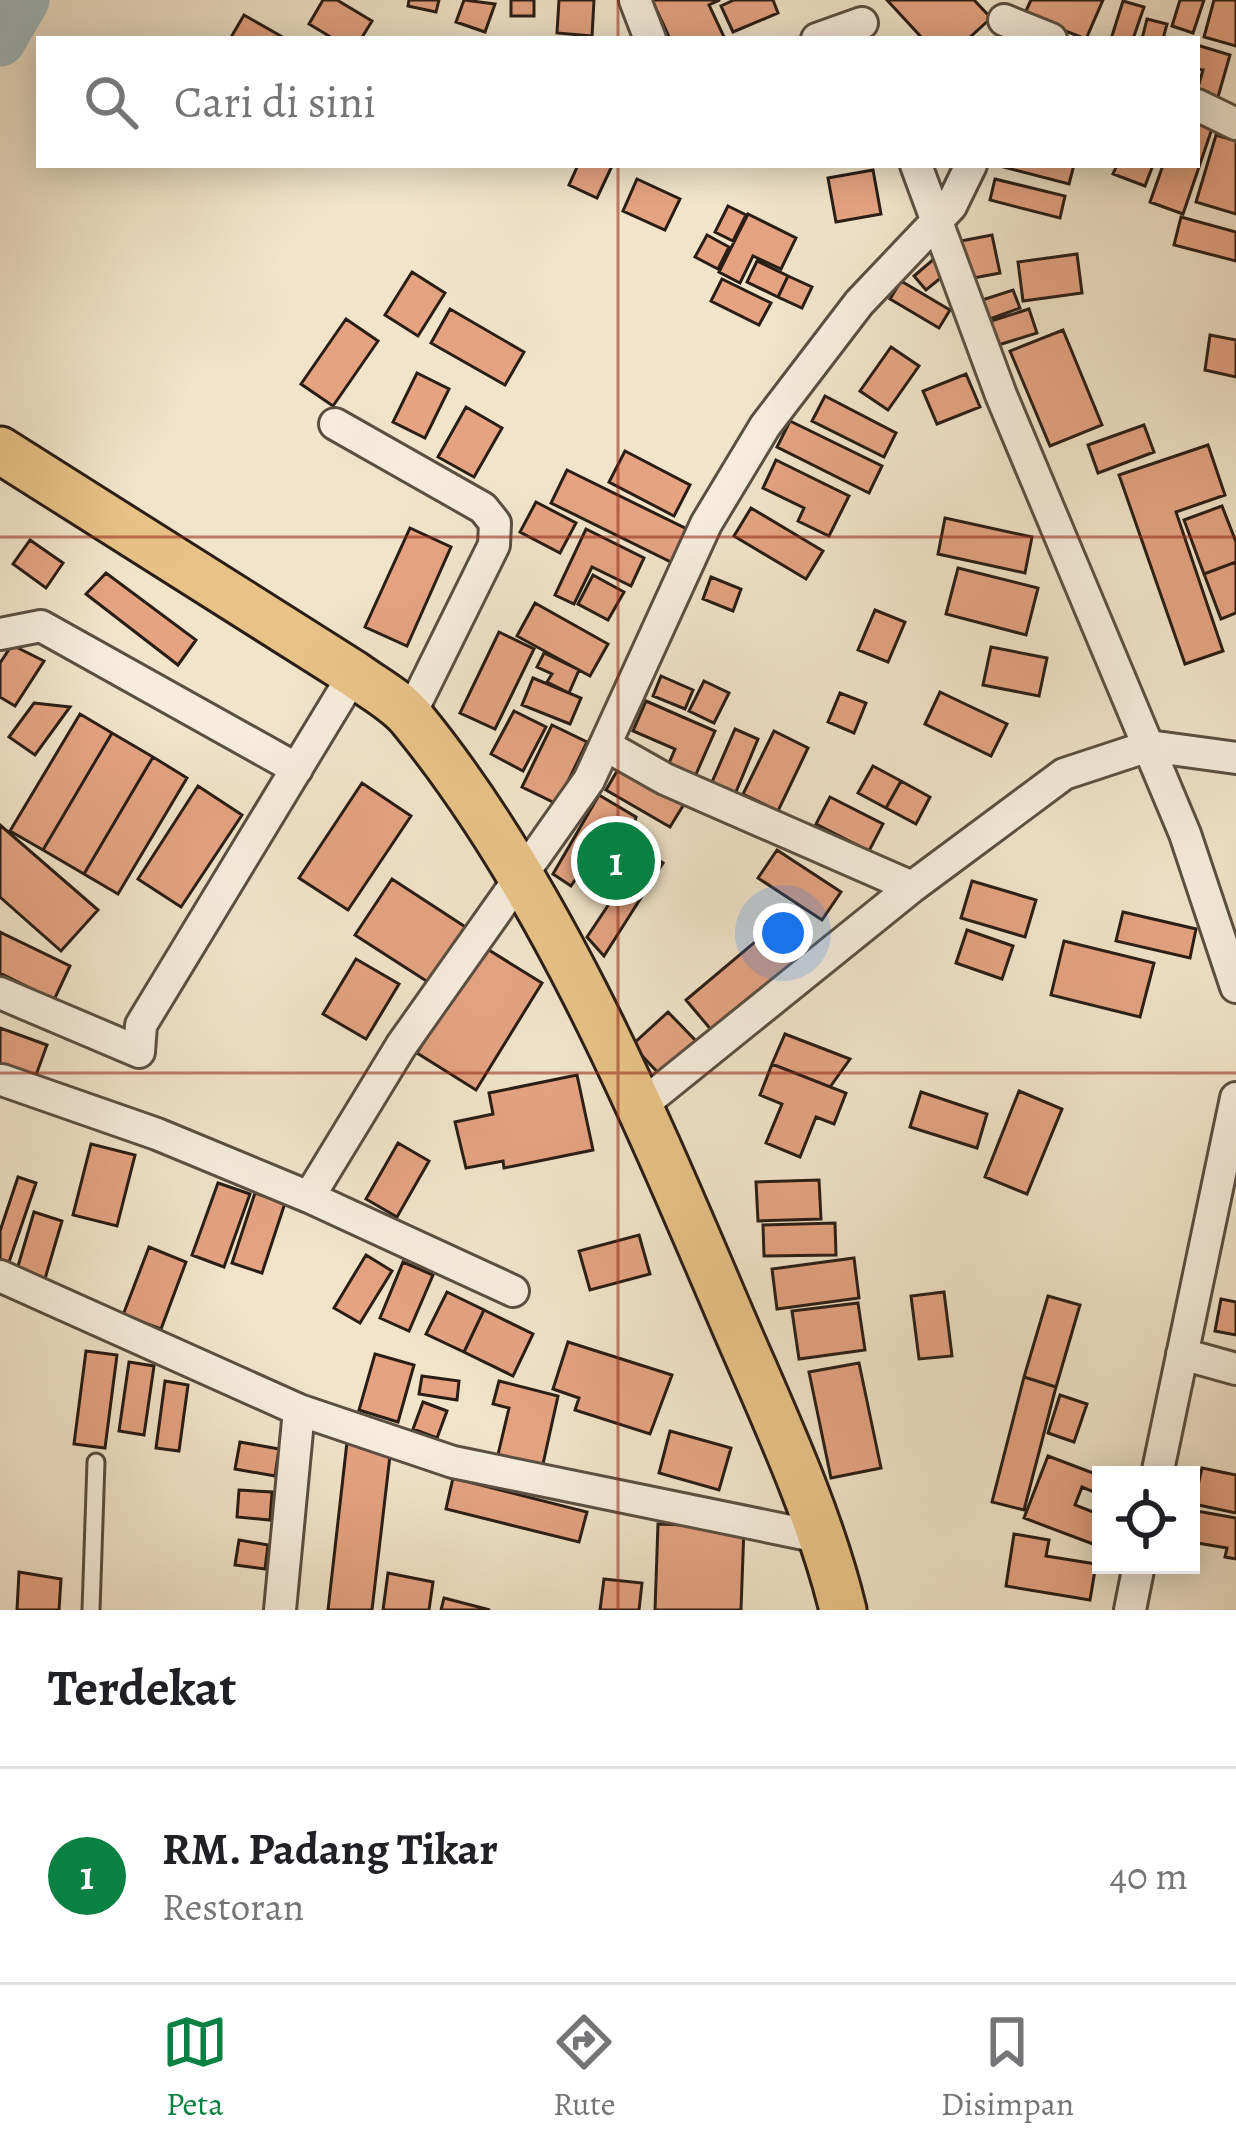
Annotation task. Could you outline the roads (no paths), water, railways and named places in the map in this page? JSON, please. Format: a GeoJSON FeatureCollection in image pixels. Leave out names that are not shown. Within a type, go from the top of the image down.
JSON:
{"type":"FeatureCollection","features":[{"type":"Feature","properties":{"kind":"main road"},"geometry":{"type":"LineString","coordinates":[[0,450],[354,674],[410,715],[466,787],[522,876],[638,1109],[773,1413],[842,1610]]}},
{"type":"Feature","properties":{"kind":"street"},"geometry":{"type":"LineString","coordinates":[[635,0],[649,36]]}},
{"type":"Feature","properties":{"kind":"street"},"geometry":{"type":"LineString","coordinates":[[1004,20],[1044,36]]}},
{"type":"Feature","properties":{"kind":"street"},"geometry":{"type":"LineString","coordinates":[[824,36],[861,21]]}},
{"type":"Feature","properties":{"kind":"street"},"geometry":{"type":"LineString","coordinates":[[1200,106],[1236,124]]}},
{"type":"Feature","properties":{"kind":"street"},"geometry":{"type":"LineString","coordinates":[[917,168],[1001,395],[1149,746],[1236,987]]}},
{"type":"Feature","properties":{"kind":"street"},"geometry":{"type":"LineString","coordinates":[[309,1197],[401,1046],[568,815],[706,524],[765,427],[859,303],[936,223],[969,168]]}},
{"type":"Feature","properties":{"kind":"street"},"geometry":{"type":"LineString","coordinates":[[335,424],[484,508],[495,523],[494,545],[410,715]]}},
{"type":"Feature","properties":{"kind":"street"},"geometry":{"type":"LineString","coordinates":[[0,634],[41,626],[297,769]]}},
{"type":"Feature","properties":{"kind":"street"},"geometry":{"type":"LineString","coordinates":[[0,993],[139,1052],[141,1025],[354,674]]}},
{"type":"Feature","properties":{"kind":"street"},"geometry":{"type":"LineString","coordinates":[[605,745],[702,796],[912,887]]}},
{"type":"Feature","properties":{"kind":"street"},"geometry":{"type":"LineString","coordinates":[[638,1109],[912,887],[1064,774],[1149,746],[1236,758]]}},
{"type":"Feature","properties":{"kind":"street"},"geometry":{"type":"LineString","coordinates":[[2,1080],[158,1134],[309,1197],[513,1292]]}},
{"type":"Feature","properties":{"kind":"street"},"geometry":{"type":"LineString","coordinates":[[1159,1466],[1236,1098]]}},
{"type":"Feature","properties":{"kind":"street"},"geometry":{"type":"LineString","coordinates":[[0,1276],[299,1410],[453,1462],[819,1537]]}},
{"type":"Feature","properties":{"kind":"street"},"geometry":{"type":"LineString","coordinates":[[1182,1354],[1236,1370]]}},
{"type":"Feature","properties":{"kind":"street"},"geometry":{"type":"LineString","coordinates":[[280,1610],[299,1410]]}},
{"type":"Feature","properties":{"kind":"street"},"geometry":{"type":"LineString","coordinates":[[1130,1610],[1137,1574]]}},
{"type":"Feature","properties":{"kind":"lane"},"geometry":{"type":"LineString","coordinates":[[91,1610],[96,1462]]}},
{"type":"Feature","properties":{"kind":"waterway"},"geometry":{"type":"LineString","coordinates":[[0,41],[24,0]]}},
{"type":"Feature","properties":{"kind":"place","name":"RM. Padang Tikar"},"geometry":{"type":"Point","coordinates":[616,861]}}]}
